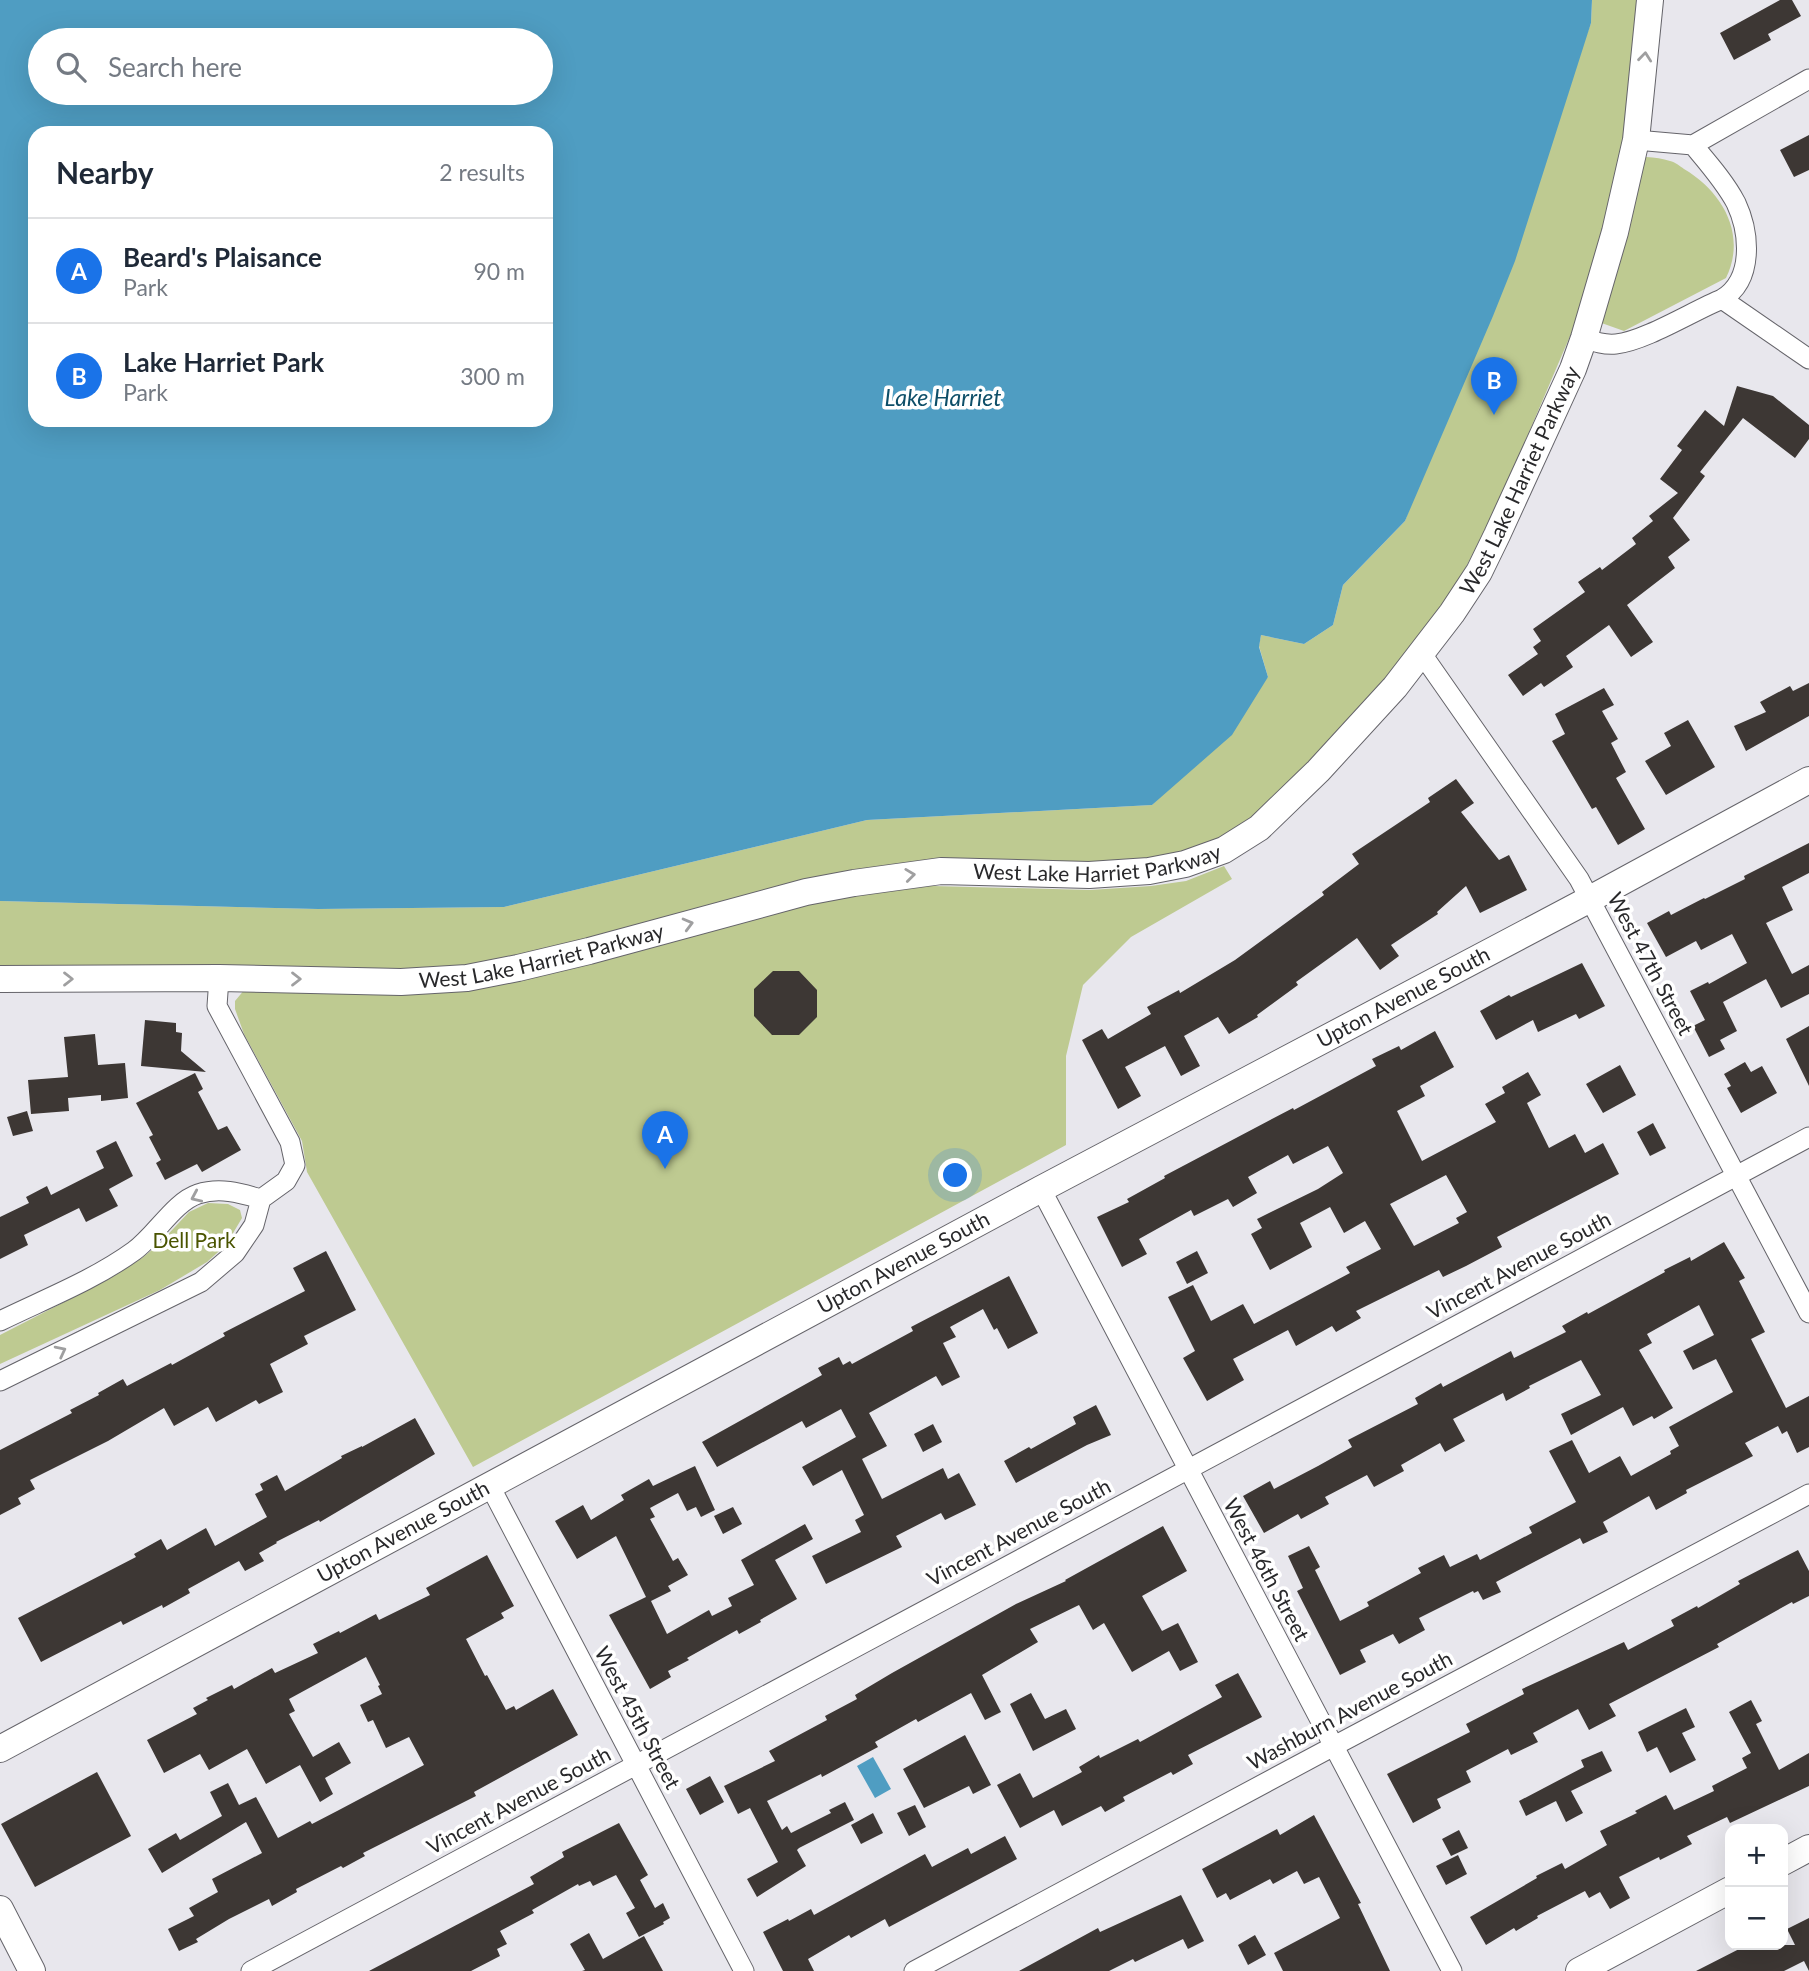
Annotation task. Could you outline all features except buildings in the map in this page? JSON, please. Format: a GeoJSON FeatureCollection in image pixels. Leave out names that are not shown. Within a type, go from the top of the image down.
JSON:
{"type":"FeatureCollection","features":[{"type":"Feature","properties":{"kind":"street","name":"West Lake Harriet Parkway"},"geometry":{"type":"LineString","coordinates":[[0,979],[219,978],[401,982],[467,978],[589,951],[806,892],[854,883],[941,871],[1088,875],[1149,871],[1185,864],[1224,850],[1259,828],[1395,687],[1452,613],[1485,560],[1543,437],[1584,338],[1615,232],[1636,140],[1650,0]]}},
{"type":"Feature","properties":{"kind":"street"},"geometry":{"type":"LineString","coordinates":[[1636,140],[1693,145],[1809,79]]}},
{"type":"Feature","properties":{"kind":"street"},"geometry":{"type":"LineString","coordinates":[[1584,338],[1601,344],[1625,343],[1722,299],[1732,293],[1741,279],[1746,256],[1743,226],[1735,203],[1693,145]]}},
{"type":"Feature","properties":{"kind":"street"},"geometry":{"type":"LineString","coordinates":[[1722,299],[1809,359]]}},
{"type":"Feature","properties":{"kind":"street","name":"West 47th Street"},"geometry":{"type":"LineString","coordinates":[[1422,654],[1579,879],[1809,1313]]}},
{"type":"Feature","properties":{"kind":"street","name":"Upton Avenue South"},"geometry":{"type":"LineString","coordinates":[[0,1749],[1041,1189],[1590,900],[1809,780]]}},
{"type":"Feature","properties":{"kind":"street"},"geometry":{"type":"LineString","coordinates":[[0,1381],[201,1282],[235,1253],[254,1225],[261,1199],[286,1181],[295,1165],[290,1142],[217,1006],[219,978]]}},
{"type":"Feature","properties":{"kind":"street","name":"Vincent Avenue South"},"geometry":{"type":"LineString","coordinates":[[251,1971],[1809,1137]]}},
{"type":"Feature","properties":{"kind":"street","name":"West 46th Street"},"geometry":{"type":"LineString","coordinates":[[1041,1189],[1452,1971]]}},
{"type":"Feature","properties":{"kind":"street"},"geometry":{"type":"LineString","coordinates":[[0,1321],[113,1265],[137,1249],[159,1229],[175,1209],[195,1194],[216,1190],[261,1199]]}},
{"type":"Feature","properties":{"kind":"street","name":"West 45th Street"},"geometry":{"type":"LineString","coordinates":[[490,1486],[744,1971]]}},
{"type":"Feature","properties":{"kind":"street","name":"Washburn Avenue South"},"geometry":{"type":"LineString","coordinates":[[914,1971],[1809,1494]]}},
{"type":"Feature","properties":{"kind":"street"},"geometry":{"type":"LineString","coordinates":[[1788,1859],[1809,1848]]}},
{"type":"Feature","properties":{"kind":"street"},"geometry":{"type":"LineString","coordinates":[[1578,1971],[1725,1893]]}},
{"type":"Feature","properties":{"kind":"street"},"geometry":{"type":"LineString","coordinates":[[0,1909],[32,1971]]}},
{"type":"Feature","properties":{"kind":"green space"},"geometry":{"type":"Polygon","coordinates":[[[1592,0],[1641,0],[1622,155],[1665,159],[1677,164],[1710,190],[1728,216],[1732,231],[1732,262],[1726,278],[1624,331],[1579,315],[1501,498],[1465,569],[1419,645],[1391,680],[1252,821],[1185,864],[941,871],[518,968],[0,979],[0,901],[318,909],[504,907],[867,820],[1152,805],[1268,677],[1259,646],[1261,635],[1304,644],[1333,625],[1343,585],[1405,521],[1591,23],[1592,0]]]}},
{"type":"Feature","properties":{"kind":"green space"},"geometry":{"type":"Polygon","coordinates":[[[1224,866],[1232,879],[1131,937],[1083,985],[1066,1056],[1066,1145],[473,1467],[307,1172],[302,1141],[244,1034],[235,1009],[235,1001],[245,989],[402,989],[895,885],[1090,890],[1186,881],[1224,866]]]}},
{"type":"Feature","properties":{"kind":"green space","name":"Dell Park"},"geometry":{"type":"Polygon","coordinates":[[[208,1203],[228,1204],[240,1210],[242,1218],[226,1245],[207,1262],[160,1290],[0,1364],[0,1335],[109,1279],[158,1245],[189,1212],[208,1203]]]}},
{"type":"Feature","properties":{"kind":"water","name":"Lake Harriet"},"geometry":{"type":"Polygon","coordinates":[[[0,0],[1592,0],[1591,23],[1515,261],[1405,521],[1343,585],[1333,625],[1304,644],[1261,635],[1259,647],[1268,677],[1232,735],[1152,805],[867,820],[504,907],[318,909],[0,901],[0,0]]]}},
{"type":"Feature","properties":{"kind":"water"},"geometry":{"type":"Polygon","coordinates":[[[873,1757],[891,1789],[875,1798],[857,1766],[873,1757]]]}},
{"type":"Feature","properties":{"kind":"place","name":"Lake Harriet Park"},"geometry":{"type":"Point","coordinates":[1494,415]}},
{"type":"Feature","properties":{"kind":"place","name":"Beard's Plaisance"},"geometry":{"type":"Point","coordinates":[665,1169]}}]}
